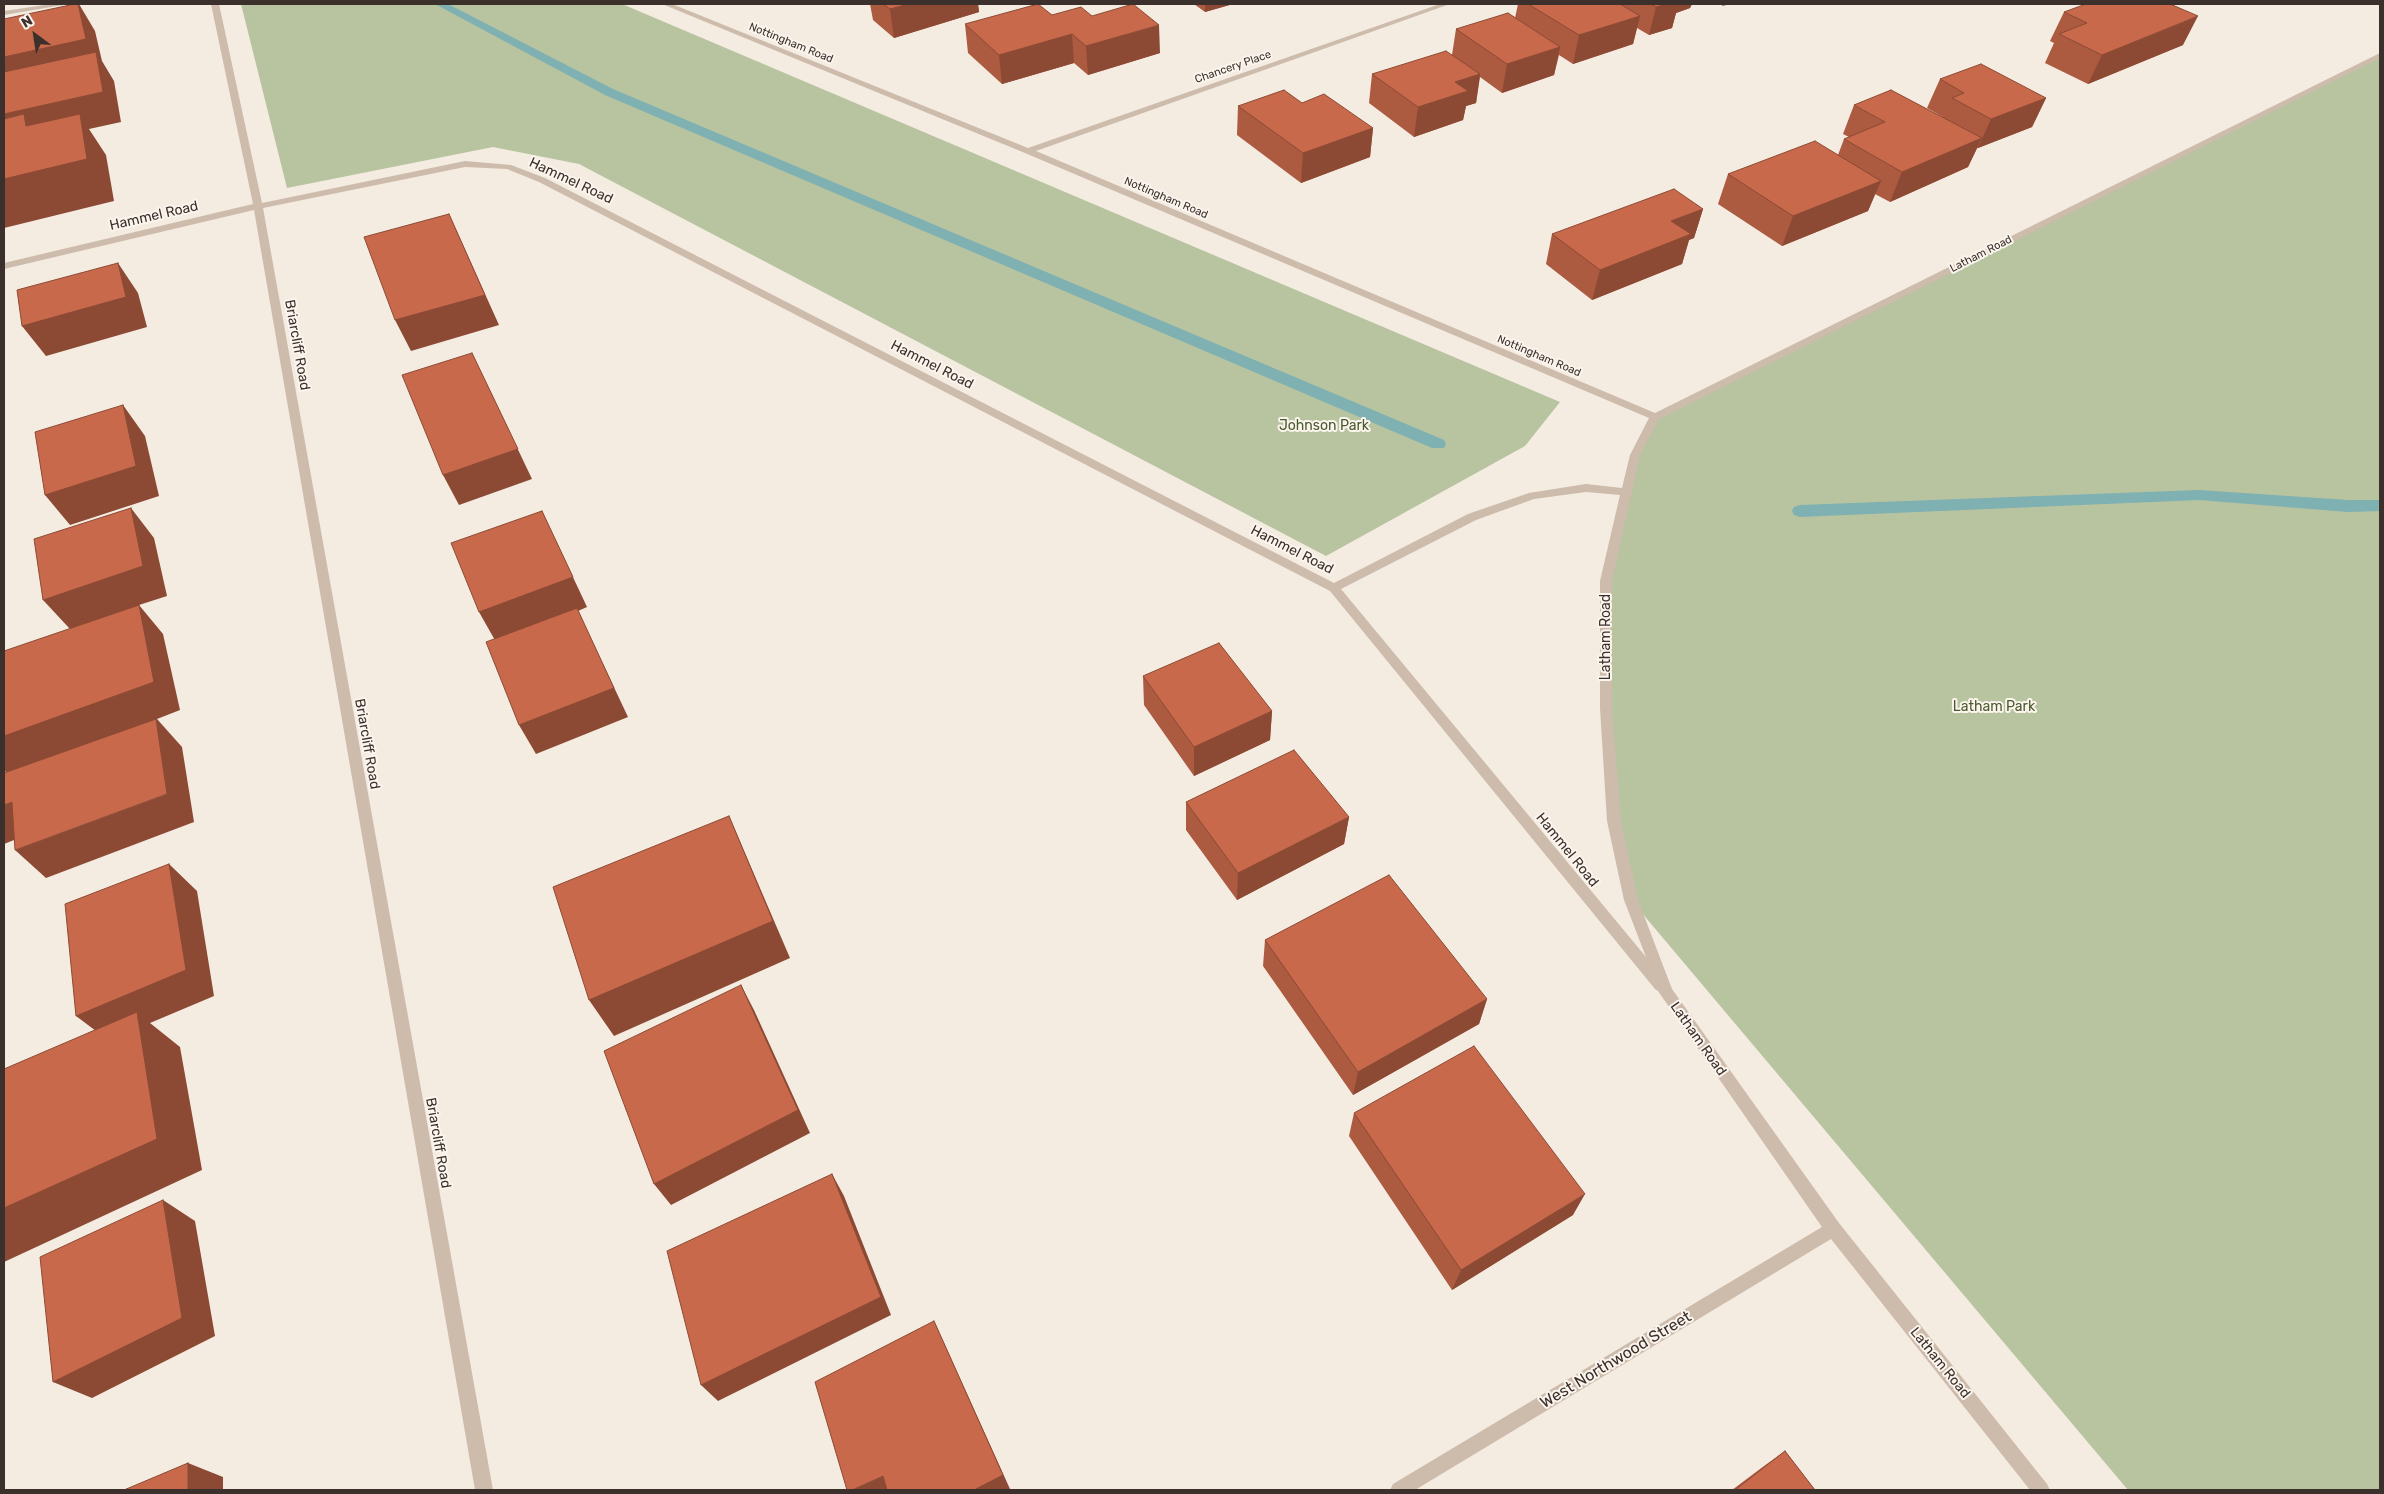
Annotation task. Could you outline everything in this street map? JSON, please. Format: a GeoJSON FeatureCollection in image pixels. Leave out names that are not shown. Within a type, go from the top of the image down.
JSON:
{"type":"FeatureCollection","features":[{"type":"Feature","properties":{"kind":"street"},"geometry":{"type":"LineString","coordinates":[[4,13],[65,4]]}},
{"type":"Feature","properties":{"kind":"street","name":"Briarcliff Road"},"geometry":{"type":"LineString","coordinates":[[215,4],[258,206],[484,1490]]}},
{"type":"Feature","properties":{"kind":"street","name":"Nottingham Road"},"geometry":{"type":"LineString","coordinates":[[666,4],[1028,151],[1655,417]]}},
{"type":"Feature","properties":{"kind":"street","name":"Chancery Place"},"geometry":{"type":"LineString","coordinates":[[1028,151],[1446,4]]}},
{"type":"Feature","properties":{"kind":"street","name":"Latham Road"},"geometry":{"type":"LineString","coordinates":[[2041,1490],[1833,1229],[1666,992],[1631,900],[1614,821],[1606,708],[1606,581],[1626,492],[1636,455],[1655,417],[2380,55]]}},
{"type":"Feature","properties":{"kind":"street","name":"Hammel Road"},"geometry":{"type":"LineString","coordinates":[[4,266],[258,206],[465,164],[508,167],[542,180],[1334,588],[1666,992]]}},
{"type":"Feature","properties":{"kind":"street"},"geometry":{"type":"LineString","coordinates":[[1334,588],[1472,517],[1533,496],[1586,488],[1626,492]]}},
{"type":"Feature","properties":{"kind":"street","name":"West Northwood Street"},"geometry":{"type":"LineString","coordinates":[[1399,1490],[1833,1229]]}},
{"type":"Feature","properties":{"kind":"green space","name":"Johnson Park"},"geometry":{"type":"Polygon","coordinates":[[[241,4],[622,4],[1560,402],[1525,446],[1326,556],[579,164],[493,147],[287,188],[241,4]]]}},
{"type":"Feature","properties":{"kind":"green space","name":"Latham Park"},"geometry":{"type":"Polygon","coordinates":[[[2380,55],[2380,1490],[2128,1490],[1631,900],[1614,821],[1606,581],[1635,455],[1655,417],[2380,55]]]}},
{"type":"Feature","properties":{"kind":"building"},"geometry":{"type":"Polygon","coordinates":[[[78,4],[86,39],[4,57],[4,19],[78,4]]]}},
{"type":"Feature","properties":{"kind":"building"},"geometry":{"type":"Polygon","coordinates":[[[883,4],[909,4],[890,9],[883,4]]]}},
{"type":"Feature","properties":{"kind":"building"},"geometry":{"type":"Polygon","coordinates":[[[1038,4],[1052,15],[1081,7],[1092,16],[1133,4],[1159,25],[1086,46],[1072,34],[999,55],[965,24],[1038,4]]]}},
{"type":"Feature","properties":{"kind":"building"},"geometry":{"type":"Polygon","coordinates":[[[1528,4],[1620,4],[1640,16],[1579,35],[1528,4]]]}},
{"type":"Feature","properties":{"kind":"building"},"geometry":{"type":"Polygon","coordinates":[[[1651,4],[1667,4],[1656,7],[1651,4]]]}},
{"type":"Feature","properties":{"kind":"building"},"geometry":{"type":"Polygon","coordinates":[[[2086,4],[2170,4],[2198,16],[2102,55],[2059,34],[2087,23],[2064,12],[2086,4]]]}},
{"type":"Feature","properties":{"kind":"building"},"geometry":{"type":"Polygon","coordinates":[[[1508,13],[1560,47],[1507,64],[1456,29],[1508,13]]]}},
{"type":"Feature","properties":{"kind":"building"},"geometry":{"type":"Polygon","coordinates":[[[1446,51],[1480,74],[1455,82],[1468,91],[1418,107],[1372,74],[1446,51]]]}},
{"type":"Feature","properties":{"kind":"building"},"geometry":{"type":"Polygon","coordinates":[[[96,52],[103,92],[4,114],[4,72],[96,52]]]}},
{"type":"Feature","properties":{"kind":"building"},"geometry":{"type":"Polygon","coordinates":[[[1981,64],[2046,98],[1991,119],[1952,98],[1964,93],[1940,79],[1981,64]]]}},
{"type":"Feature","properties":{"kind":"building"},"geometry":{"type":"Polygon","coordinates":[[[1284,90],[1302,103],[1324,94],[1373,128],[1303,153],[1238,106],[1284,90]]]}},
{"type":"Feature","properties":{"kind":"building"},"geometry":{"type":"Polygon","coordinates":[[[1891,90],[1982,138],[1902,172],[1844,139],[1885,122],[1854,105],[1891,90]]]}},
{"type":"Feature","properties":{"kind":"building"},"geometry":{"type":"Polygon","coordinates":[[[24,114],[26,126],[80,114],[87,159],[4,179],[4,119],[24,114]]]}},
{"type":"Feature","properties":{"kind":"building"},"geometry":{"type":"Polygon","coordinates":[[[1815,141],[1881,181],[1793,216],[1728,174],[1815,141]]]}},
{"type":"Feature","properties":{"kind":"building"},"geometry":{"type":"Polygon","coordinates":[[[1674,189],[1703,209],[1671,221],[1691,234],[1600,270],[1552,234],[1674,189]]]}},
{"type":"Feature","properties":{"kind":"building"},"geometry":{"type":"Polygon","coordinates":[[[449,214],[485,295],[395,320],[364,237],[449,214]]]}},
{"type":"Feature","properties":{"kind":"building"},"geometry":{"type":"Polygon","coordinates":[[[118,263],[126,297],[22,326],[17,290],[118,263]]]}},
{"type":"Feature","properties":{"kind":"building"},"geometry":{"type":"Polygon","coordinates":[[[472,353],[518,449],[443,475],[402,375],[472,353]]]}},
{"type":"Feature","properties":{"kind":"building"},"geometry":{"type":"Polygon","coordinates":[[[123,405],[136,466],[45,495],[35,432],[123,405]]]}},
{"type":"Feature","properties":{"kind":"building"},"geometry":{"type":"Polygon","coordinates":[[[131,508],[143,566],[43,600],[34,539],[131,508]]]}},
{"type":"Feature","properties":{"kind":"building"},"geometry":{"type":"Polygon","coordinates":[[[542,511],[573,577],[479,612],[451,543],[542,511]]]}},
{"type":"Feature","properties":{"kind":"building"},"geometry":{"type":"Polygon","coordinates":[[[139,605],[154,682],[4,736],[4,651],[139,605]]]}},
{"type":"Feature","properties":{"kind":"building"},"geometry":{"type":"Polygon","coordinates":[[[577,608],[614,688],[519,725],[486,642],[577,608]]]}},
{"type":"Feature","properties":{"kind":"building"},"geometry":{"type":"Polygon","coordinates":[[[1219,643],[1272,711],[1194,747],[1143,676],[1219,643]]]}},
{"type":"Feature","properties":{"kind":"building"},"geometry":{"type":"Polygon","coordinates":[[[156,719],[167,794],[15,850],[12,802],[4,805],[4,773],[156,719]]]}},
{"type":"Feature","properties":{"kind":"building"},"geometry":{"type":"Polygon","coordinates":[[[1294,750],[1349,817],[1238,873],[1186,802],[1294,750]]]}},
{"type":"Feature","properties":{"kind":"building"},"geometry":{"type":"Polygon","coordinates":[[[729,816],[773,921],[589,1000],[553,887],[729,816]]]}},
{"type":"Feature","properties":{"kind":"building"},"geometry":{"type":"Polygon","coordinates":[[[169,864],[186,970],[76,1016],[65,904],[169,864]]]}},
{"type":"Feature","properties":{"kind":"building"},"geometry":{"type":"Polygon","coordinates":[[[1389,875],[1487,999],[1358,1072],[1265,940],[1389,875]]]}},
{"type":"Feature","properties":{"kind":"building"},"geometry":{"type":"Polygon","coordinates":[[[741,985],[798,1110],[654,1184],[604,1051],[741,985]]]}},
{"type":"Feature","properties":{"kind":"building"},"geometry":{"type":"Polygon","coordinates":[[[137,1012],[157,1139],[4,1208],[4,1069],[137,1012]]]}},
{"type":"Feature","properties":{"kind":"building"},"geometry":{"type":"Polygon","coordinates":[[[1474,1046],[1585,1194],[1461,1270],[1354,1113],[1474,1046]]]}},
{"type":"Feature","properties":{"kind":"building"},"geometry":{"type":"Polygon","coordinates":[[[832,1174],[881,1297],[701,1385],[667,1251],[832,1174]]]}},
{"type":"Feature","properties":{"kind":"building"},"geometry":{"type":"Polygon","coordinates":[[[163,1200],[182,1318],[53,1382],[40,1257],[163,1200]]]}},
{"type":"Feature","properties":{"kind":"building"},"geometry":{"type":"Polygon","coordinates":[[[934,1321],[1003,1475],[974,1490],[887,1490],[883,1476],[852,1490],[847,1490],[815,1382],[934,1321]]]}},
{"type":"Feature","properties":{"kind":"building"},"geometry":{"type":"Polygon","coordinates":[[[1785,1451],[1815,1490],[1735,1490],[1785,1451]]]}},
{"type":"Feature","properties":{"kind":"building"},"geometry":{"type":"Polygon","coordinates":[[[188,1463],[188,1490],[124,1490],[188,1463]]]}},
{"type":"Feature","properties":{"kind":"waterway"},"geometry":{"type":"LineString","coordinates":[[440,4],[609,92],[1438,444]]}},
{"type":"Feature","properties":{"kind":"waterway"},"geometry":{"type":"LineString","coordinates":[[1800,511],[2199,495],[2348,506],[2380,506]]}}]}
